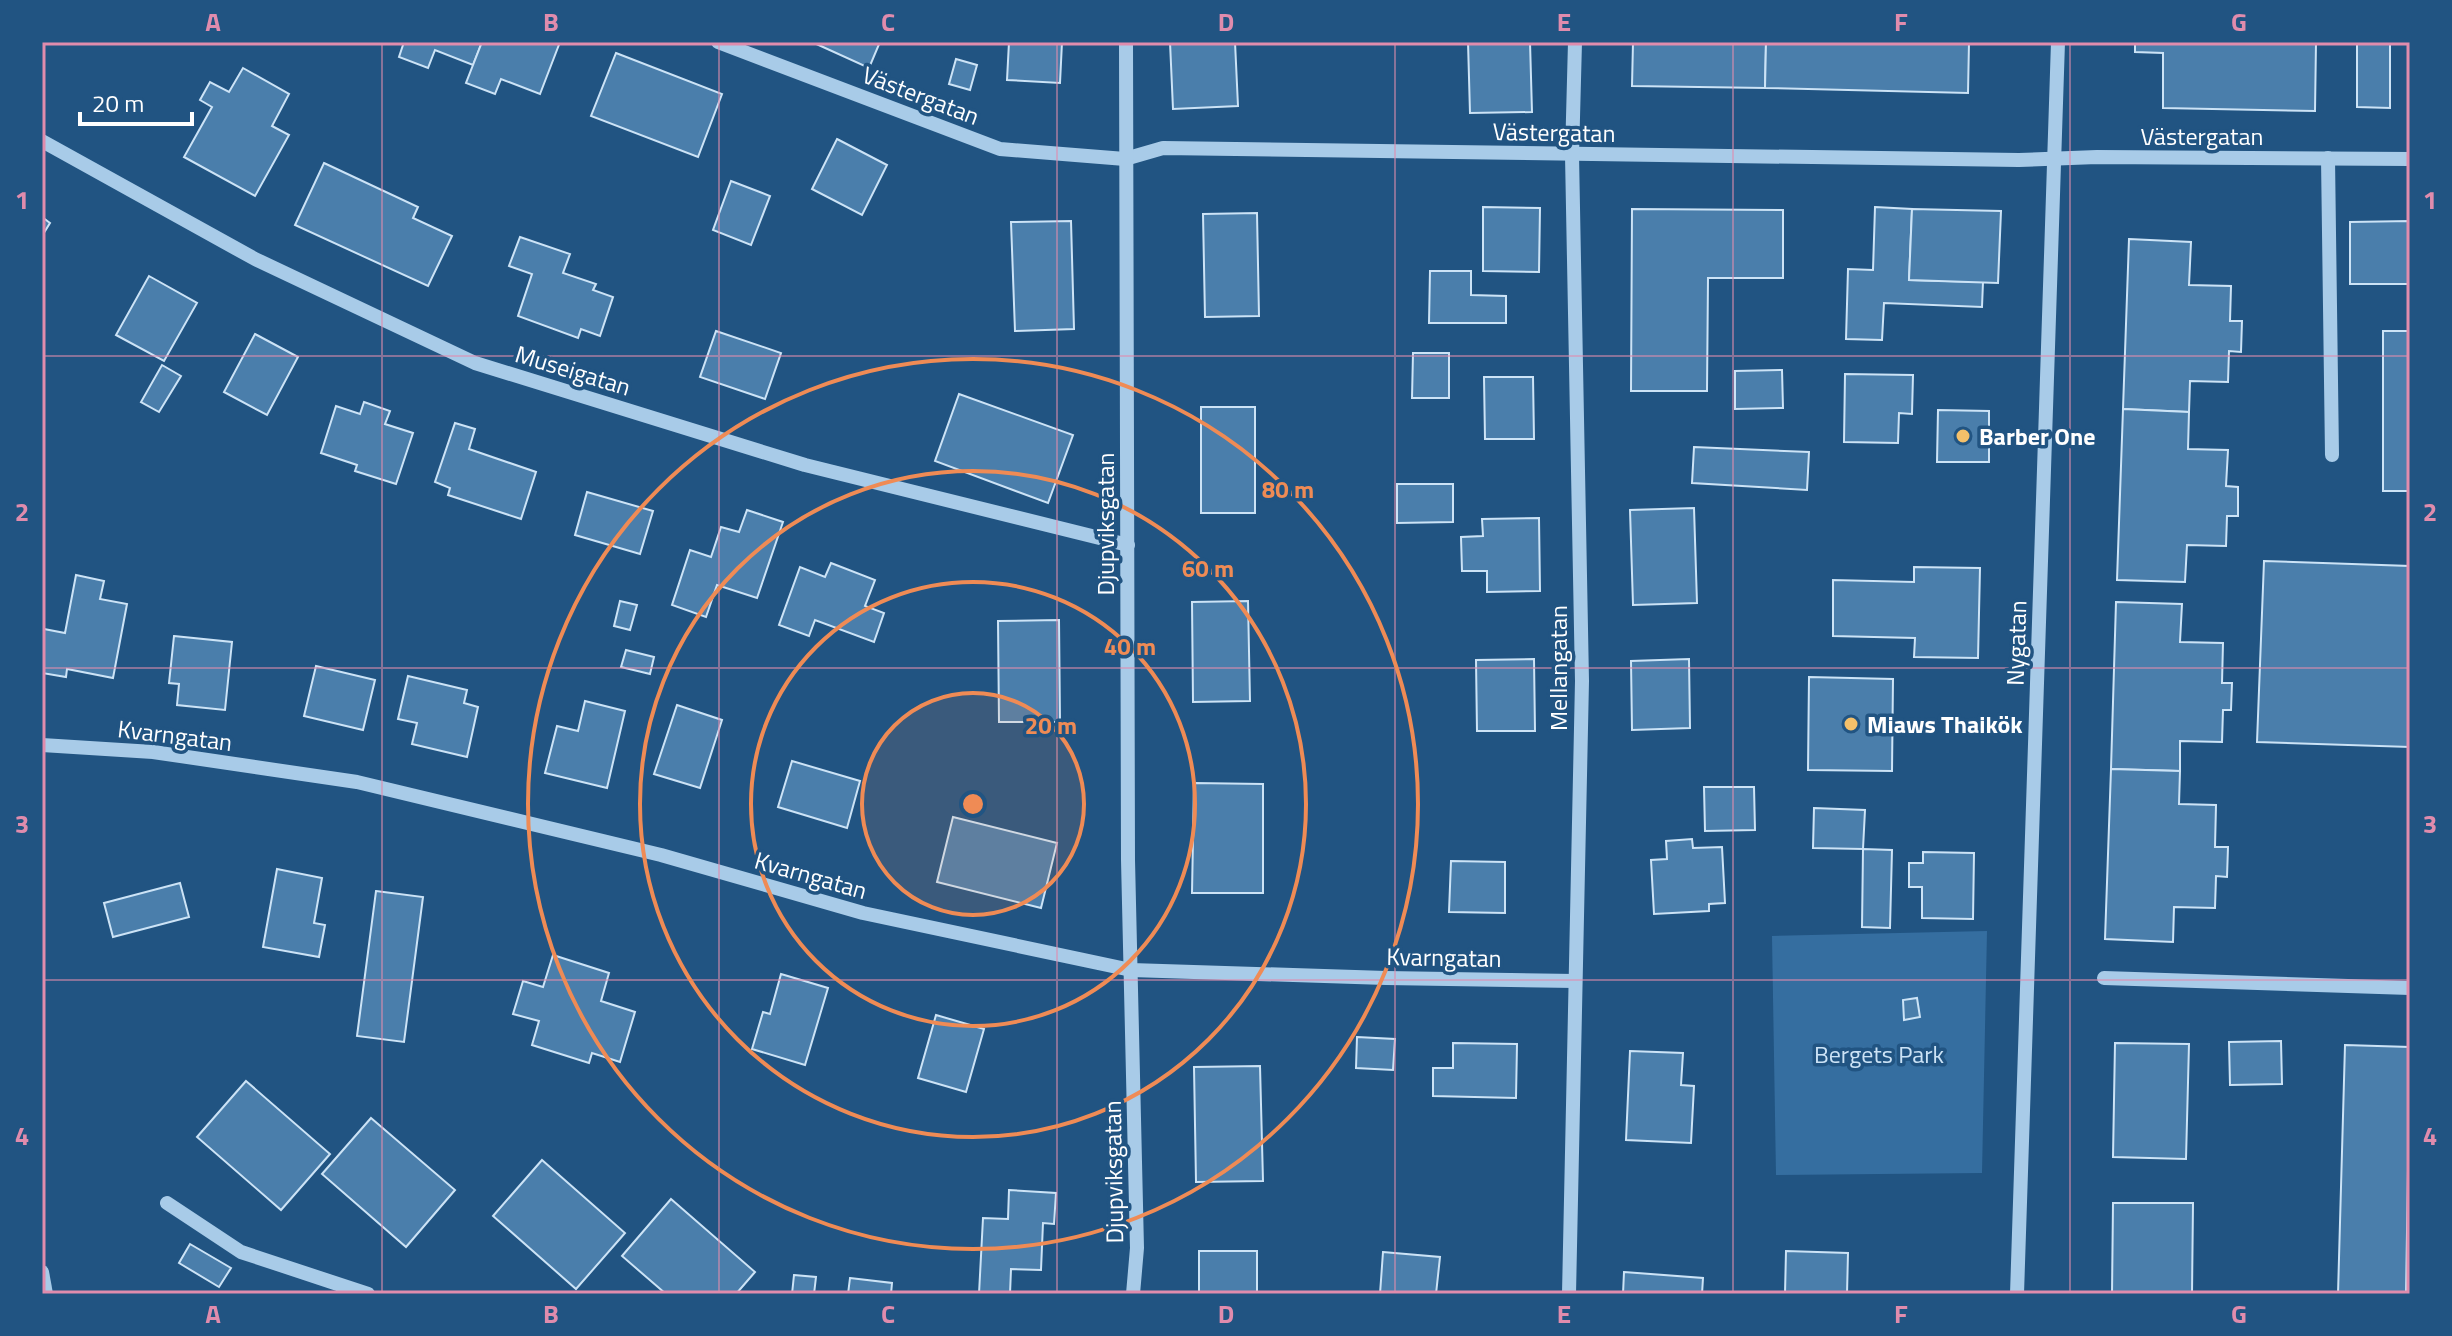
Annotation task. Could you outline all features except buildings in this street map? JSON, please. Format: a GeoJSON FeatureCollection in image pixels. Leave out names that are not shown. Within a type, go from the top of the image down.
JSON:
{"type":"FeatureCollection","features":[{"type":"Feature","properties":{"kind":"street","name":"Västergatan"},"geometry":{"type":"LineString","coordinates":[[718,42],[1000,149],[1125,159],[1163,148],[2053,160],[2097,157],[2410,159]]}},
{"type":"Feature","properties":{"kind":"street","name":"Djupviksgatan"},"geometry":{"type":"LineString","coordinates":[[1126,42],[1128,860],[1137,1248],[1133,1294]]}},
{"type":"Feature","properties":{"kind":"street","name":"Mellangatan"},"geometry":{"type":"LineString","coordinates":[[1569,1294],[1582,681],[1572,155],[1575,42]]}},
{"type":"Feature","properties":{"kind":"street","name":"Nygatan"},"geometry":{"type":"LineString","coordinates":[[2017,1294],[2058,42]]}},
{"type":"Feature","properties":{"kind":"street","name":"Museigatan"},"geometry":{"type":"LineString","coordinates":[[42,141],[255,259],[475,363],[805,465],[1128,545]]}},
{"type":"Feature","properties":{"kind":"street"},"geometry":{"type":"LineString","coordinates":[[2328,158],[2332,455]]}},
{"type":"Feature","properties":{"kind":"street","name":"Kvarngatan"},"geometry":{"type":"LineString","coordinates":[[42,745],[153,752],[357,782],[661,855],[863,913],[1131,970],[1575,981]]}},
{"type":"Feature","properties":{"kind":"street"},"geometry":{"type":"LineString","coordinates":[[2104,978],[2410,988]]}},
{"type":"Feature","properties":{"kind":"street"},"geometry":{"type":"LineString","coordinates":[[167,1203],[241,1252],[368,1294]]}},
{"type":"Feature","properties":{"kind":"street"},"geometry":{"type":"LineString","coordinates":[[42,1272],[46,1294]]}},
{"type":"Feature","properties":{"kind":"green space","name":"Bergets Park"},"geometry":{"type":"Polygon","coordinates":[[[1987,931],[1982,1173],[1776,1175],[1772,936],[1987,931]]]}},
{"type":"Feature","properties":{"kind":"place","name":"Barber One"},"geometry":{"type":"Point","coordinates":[1963,436]}},
{"type":"Feature","properties":{"kind":"place","name":"Miaws Thaikök"},"geometry":{"type":"Point","coordinates":[1851,724]}}]}
